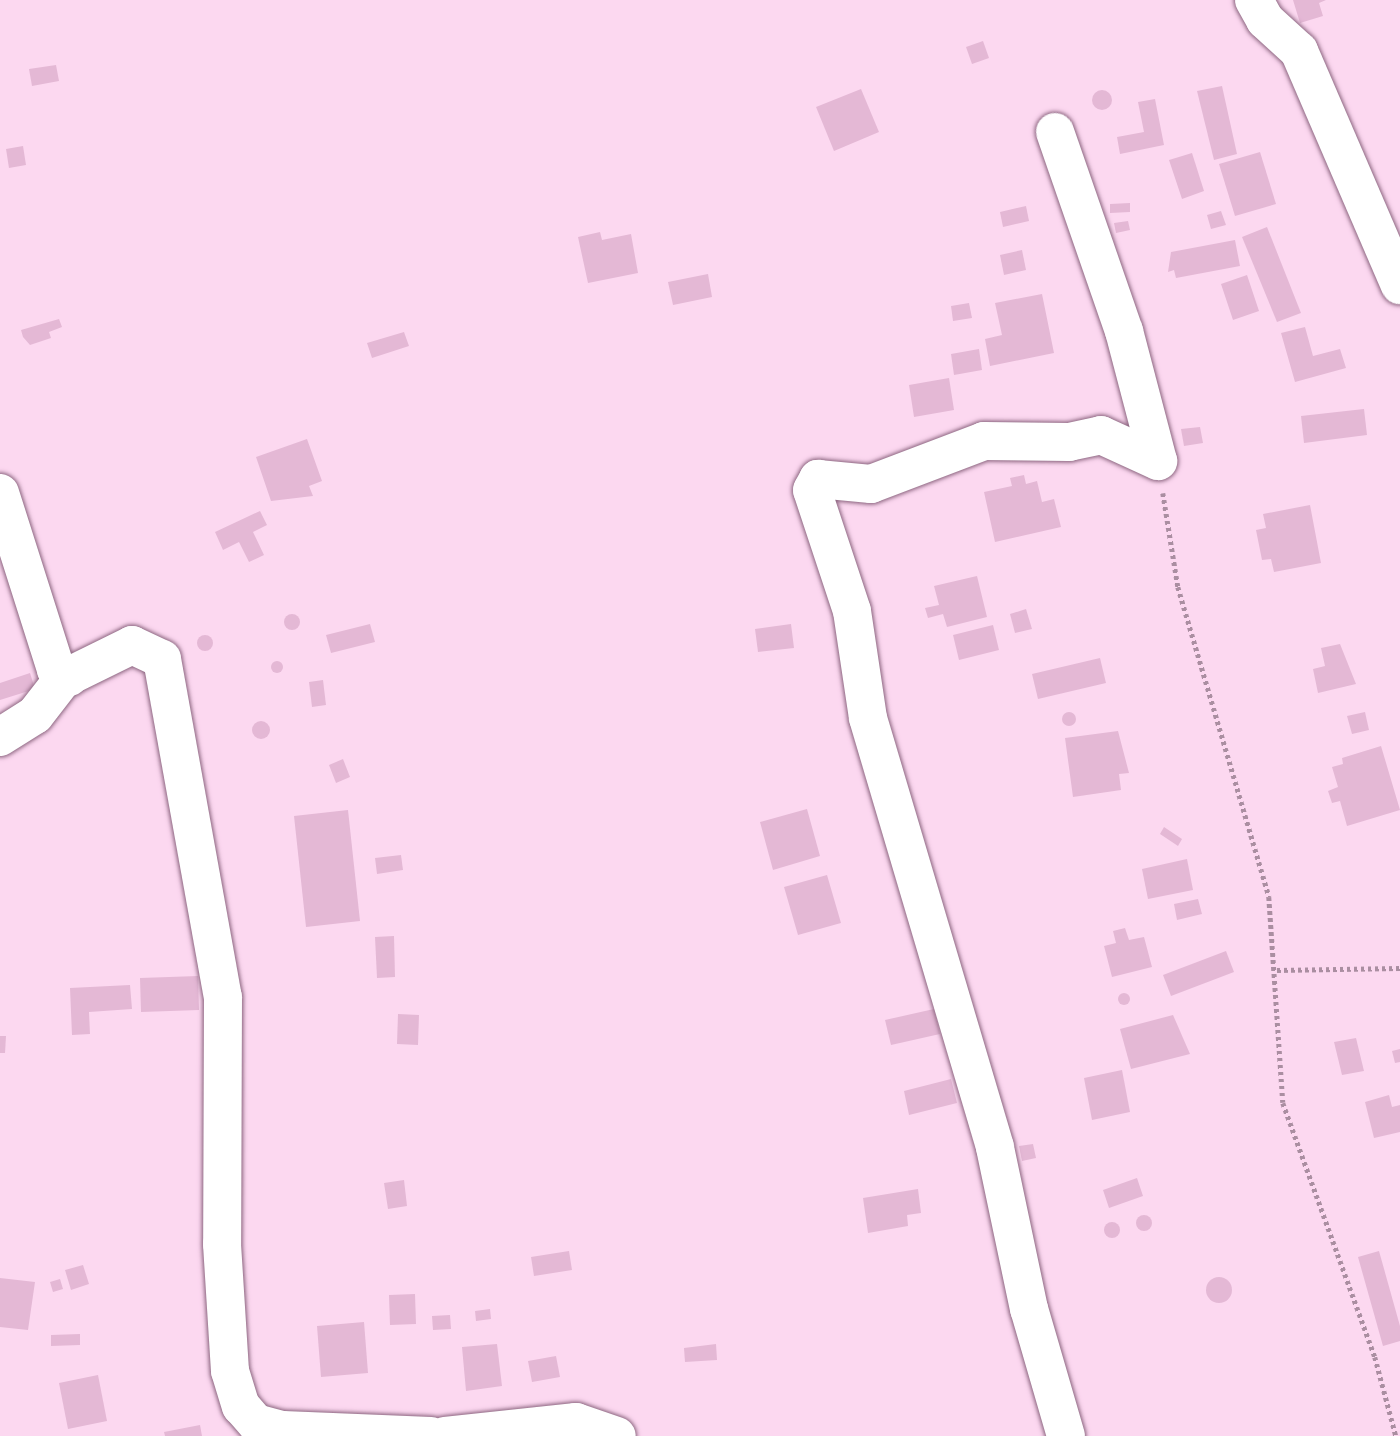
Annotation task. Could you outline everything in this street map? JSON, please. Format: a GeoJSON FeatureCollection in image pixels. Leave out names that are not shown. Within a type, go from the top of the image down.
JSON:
{"type":"FeatureCollection","features":[{"type":"Feature","properties":{"kind":"street"},"geometry":{"type":"LineString","coordinates":[[1254,0],[1265,20],[1299,51],[1400,285]]}},
{"type":"Feature","properties":{"kind":"street"},"geometry":{"type":"LineString","coordinates":[[1055,132],[1124,331],[1158,461]]}},
{"type":"Feature","properties":{"kind":"street"},"geometry":{"type":"LineString","coordinates":[[1066,1436],[1029,1310],[995,1147],[868,718],[852,611],[812,490],[818,479],[871,484],[984,441],[1069,442],[1101,435],[1158,461]]}},
{"type":"Feature","properties":{"kind":"street"},"geometry":{"type":"LineString","coordinates":[[0,493],[56,670],[69,677]]}},
{"type":"Feature","properties":{"kind":"street"},"geometry":{"type":"LineString","coordinates":[[0,737],[35,715],[69,677],[132,645],[162,659],[169,676],[223,997],[222,1244],[230,1371],[241,1406],[256,1423],[283,1430],[431,1436]]}},
{"type":"Feature","properties":{"kind":"street"},"geometry":{"type":"LineString","coordinates":[[445,1436],[576,1422],[617,1436]]}},
{"type":"Feature","properties":{"kind":"path"},"geometry":{"type":"LineString","coordinates":[[1158,461],[1178,587],[1269,897],[1277,970],[1283,1102],[1375,1357],[1396,1436]]}},
{"type":"Feature","properties":{"kind":"path"},"geometry":{"type":"LineString","coordinates":[[1277,970],[1400,968]]}},
{"type":"Feature","properties":{"kind":"building"},"geometry":{"type":"Polygon","coordinates":[[[1293,0],[1326,0],[1319,3],[1323,16],[1300,23],[1293,0]]]}},
{"type":"Feature","properties":{"kind":"building"},"geometry":{"type":"Polygon","coordinates":[[[983,41],[989,58],[972,64],[966,47],[983,41]]]}},
{"type":"Feature","properties":{"kind":"building"},"geometry":{"type":"Polygon","coordinates":[[[56,65],[59,81],[32,86],[29,69],[56,65]]]}},
{"type":"Feature","properties":{"kind":"building"},"geometry":{"type":"Polygon","coordinates":[[[1222,86],[1237,154],[1214,160],[1197,91],[1222,86]]]}},
{"type":"Feature","properties":{"kind":"building"},"geometry":{"type":"Polygon","coordinates":[[[861,89],[879,132],[834,151],[816,107],[861,89]]]}},
{"type":"Feature","properties":{"kind":"building"},"geometry":{"type":"Polygon","coordinates":[[[1102,90],[1109,93],[1112,100],[1109,107],[1102,110],[1095,107],[1092,100],[1095,93],[1102,90]]]}},
{"type":"Feature","properties":{"kind":"building"},"geometry":{"type":"Polygon","coordinates":[[[1155,99],[1164,145],[1120,154],[1117,137],[1144,132],[1138,102],[1155,99]]]}},
{"type":"Feature","properties":{"kind":"building"},"geometry":{"type":"Polygon","coordinates":[[[23,146],[26,165],[9,168],[6,149],[23,146]]]}},
{"type":"Feature","properties":{"kind":"building"},"geometry":{"type":"Polygon","coordinates":[[[1260,152],[1276,204],[1235,216],[1219,164],[1260,152]]]}},
{"type":"Feature","properties":{"kind":"building"},"geometry":{"type":"Polygon","coordinates":[[[1192,153],[1204,191],[1182,199],[1169,160],[1192,153]]]}},
{"type":"Feature","properties":{"kind":"building"},"geometry":{"type":"Polygon","coordinates":[[[1130,203],[1130,212],[1110,213],[1110,204],[1130,203]]]}},
{"type":"Feature","properties":{"kind":"building"},"geometry":{"type":"Polygon","coordinates":[[[1026,206],[1029,221],[1003,227],[1000,212],[1026,206]]]}},
{"type":"Feature","properties":{"kind":"building"},"geometry":{"type":"Polygon","coordinates":[[[1221,211],[1226,225],[1211,229],[1207,215],[1221,211]]]}},
{"type":"Feature","properties":{"kind":"building"},"geometry":{"type":"Polygon","coordinates":[[[1128,221],[1130,230],[1116,233],[1114,223],[1128,221]]]}},
{"type":"Feature","properties":{"kind":"building"},"geometry":{"type":"Polygon","coordinates":[[[1267,227],[1301,313],[1277,322],[1242,237],[1267,227]]]}},
{"type":"Feature","properties":{"kind":"building"},"geometry":{"type":"Polygon","coordinates":[[[600,232],[602,240],[631,234],[638,273],[588,283],[578,237],[600,232]]]}},
{"type":"Feature","properties":{"kind":"building"},"geometry":{"type":"Polygon","coordinates":[[[1235,240],[1240,266],[1176,278],[1174,270],[1168,272],[1171,252],[1235,240]]]}},
{"type":"Feature","properties":{"kind":"building"},"geometry":{"type":"Polygon","coordinates":[[[1022,250],[1026,270],[1004,275],[1000,255],[1022,250]]]}},
{"type":"Feature","properties":{"kind":"building"},"geometry":{"type":"Polygon","coordinates":[[[708,274],[712,297],[673,305],[668,282],[708,274]]]}},
{"type":"Feature","properties":{"kind":"building"},"geometry":{"type":"Polygon","coordinates":[[[1247,275],[1259,311],[1233,320],[1221,284],[1247,275]]]}},
{"type":"Feature","properties":{"kind":"building"},"geometry":{"type":"Polygon","coordinates":[[[1042,294],[1054,353],[990,366],[985,339],[1002,335],[995,303],[1042,294]]]}},
{"type":"Feature","properties":{"kind":"building"},"geometry":{"type":"Polygon","coordinates":[[[969,303],[972,318],[953,321],[951,306],[969,303]]]}},
{"type":"Feature","properties":{"kind":"building"},"geometry":{"type":"Polygon","coordinates":[[[59,319],[62,327],[49,332],[51,338],[30,345],[23,337],[21,330],[59,319]]]}},
{"type":"Feature","properties":{"kind":"building"},"geometry":{"type":"Polygon","coordinates":[[[1305,327],[1313,356],[1340,349],[1346,368],[1295,382],[1281,333],[1305,327]]]}},
{"type":"Feature","properties":{"kind":"building"},"geometry":{"type":"Polygon","coordinates":[[[404,332],[409,346],[372,358],[367,343],[404,332]]]}},
{"type":"Feature","properties":{"kind":"building"},"geometry":{"type":"Polygon","coordinates":[[[979,349],[982,370],[954,375],[951,354],[979,349]]]}},
{"type":"Feature","properties":{"kind":"building"},"geometry":{"type":"Polygon","coordinates":[[[949,378],[954,410],[914,417],[909,385],[949,378]]]}},
{"type":"Feature","properties":{"kind":"building"},"geometry":{"type":"Polygon","coordinates":[[[1364,409],[1367,435],[1304,443],[1301,416],[1364,409]]]}},
{"type":"Feature","properties":{"kind":"building"},"geometry":{"type":"Polygon","coordinates":[[[1200,427],[1203,443],[1184,446],[1181,429],[1200,427]]]}},
{"type":"Feature","properties":{"kind":"building"},"geometry":{"type":"Polygon","coordinates":[[[307,439],[322,481],[309,486],[313,496],[271,501],[256,457],[307,439]]]}},
{"type":"Feature","properties":{"kind":"building"},"geometry":{"type":"Polygon","coordinates":[[[1024,475],[1026,484],[1037,481],[1042,502],[1054,499],[1061,527],[995,542],[984,492],[1012,486],[1010,478],[1024,475]]]}},
{"type":"Feature","properties":{"kind":"building"},"geometry":{"type":"Polygon","coordinates":[[[1310,505],[1321,563],[1274,572],[1271,559],[1262,560],[1256,530],[1266,528],[1263,514],[1310,505]]]}},
{"type":"Feature","properties":{"kind":"building"},"geometry":{"type":"Polygon","coordinates":[[[260,511],[267,525],[253,532],[264,555],[249,562],[239,542],[223,550],[215,532],[260,511]]]}},
{"type":"Feature","properties":{"kind":"building"},"geometry":{"type":"Polygon","coordinates":[[[977,576],[987,617],[947,627],[943,614],[928,618],[925,608],[939,605],[934,586],[977,576]]]}},
{"type":"Feature","properties":{"kind":"building"},"geometry":{"type":"Polygon","coordinates":[[[1026,609],[1032,629],[1015,633],[1010,614],[1026,609]]]}},
{"type":"Feature","properties":{"kind":"building"},"geometry":{"type":"Polygon","coordinates":[[[289,614],[295,614],[300,622],[298,628],[289,630],[284,625],[284,619],[289,614]]]}},
{"type":"Feature","properties":{"kind":"building"},"geometry":{"type":"Polygon","coordinates":[[[370,624],[375,642],[331,653],[326,635],[370,624]]]}},
{"type":"Feature","properties":{"kind":"building"},"geometry":{"type":"Polygon","coordinates":[[[791,624],[794,648],[758,652],[755,629],[791,624]]]}},
{"type":"Feature","properties":{"kind":"building"},"geometry":{"type":"Polygon","coordinates":[[[993,625],[999,650],[959,660],[953,635],[993,625]]]}},
{"type":"Feature","properties":{"kind":"building"},"geometry":{"type":"Polygon","coordinates":[[[205,635],[211,637],[211,649],[205,651],[199,649],[197,643],[199,637],[205,635]]]}},
{"type":"Feature","properties":{"kind":"building"},"geometry":{"type":"Polygon","coordinates":[[[1340,644],[1356,684],[1318,693],[1313,669],[1325,666],[1321,648],[1340,644]]]}},
{"type":"Feature","properties":{"kind":"building"},"geometry":{"type":"Polygon","coordinates":[[[1100,658],[1106,683],[1038,699],[1032,674],[1100,658]]]}},
{"type":"Feature","properties":{"kind":"building"},"geometry":{"type":"Polygon","coordinates":[[[277,661],[283,667],[277,673],[271,667],[277,661]]]}},
{"type":"Feature","properties":{"kind":"building"},"geometry":{"type":"Polygon","coordinates":[[[30,673],[35,689],[0,700],[0,683],[30,673]]]}},
{"type":"Feature","properties":{"kind":"building"},"geometry":{"type":"Polygon","coordinates":[[[323,680],[326,705],[312,707],[309,682],[323,680]]]}},
{"type":"Feature","properties":{"kind":"building"},"geometry":{"type":"Polygon","coordinates":[[[1066,712],[1072,712],[1076,719],[1072,726],[1066,726],[1062,722],[1062,716],[1066,712]]]}},
{"type":"Feature","properties":{"kind":"building"},"geometry":{"type":"Polygon","coordinates":[[[1365,712],[1369,730],[1352,734],[1347,716],[1365,712]]]}},
{"type":"Feature","properties":{"kind":"building"},"geometry":{"type":"Polygon","coordinates":[[[261,721],[267,724],[270,730],[267,736],[261,739],[255,736],[252,730],[255,724],[261,721]]]}},
{"type":"Feature","properties":{"kind":"building"},"geometry":{"type":"Polygon","coordinates":[[[1118,731],[1129,773],[1119,774],[1121,790],[1073,797],[1065,738],[1118,731]]]}},
{"type":"Feature","properties":{"kind":"building"},"geometry":{"type":"Polygon","coordinates":[[[1381,746],[1400,810],[1347,826],[1340,801],[1332,803],[1328,791],[1338,787],[1332,767],[1343,764],[1342,758],[1381,746]]]}},
{"type":"Feature","properties":{"kind":"building"},"geometry":{"type":"Polygon","coordinates":[[[343,759],[350,777],[336,783],[329,765],[343,759]]]}},
{"type":"Feature","properties":{"kind":"building"},"geometry":{"type":"Polygon","coordinates":[[[807,809],[820,856],[773,870],[760,822],[807,809]]]}},
{"type":"Feature","properties":{"kind":"building"},"geometry":{"type":"Polygon","coordinates":[[[348,810],[360,921],[306,927],[294,816],[348,810]]]}},
{"type":"Feature","properties":{"kind":"building"},"geometry":{"type":"Polygon","coordinates":[[[1164,827],[1182,839],[1178,846],[1160,834],[1164,827]]]}},
{"type":"Feature","properties":{"kind":"building"},"geometry":{"type":"Polygon","coordinates":[[[401,855],[403,870],[377,874],[375,858],[401,855]]]}},
{"type":"Feature","properties":{"kind":"building"},"geometry":{"type":"Polygon","coordinates":[[[1187,859],[1193,890],[1148,899],[1142,869],[1187,859]]]}},
{"type":"Feature","properties":{"kind":"building"},"geometry":{"type":"Polygon","coordinates":[[[827,875],[841,923],[798,935],[784,887],[827,875]]]}},
{"type":"Feature","properties":{"kind":"building"},"geometry":{"type":"Polygon","coordinates":[[[1198,899],[1202,914],[1177,920],[1174,904],[1198,899]]]}},
{"type":"Feature","properties":{"kind":"building"},"geometry":{"type":"Polygon","coordinates":[[[1125,928],[1129,940],[1144,937],[1152,967],[1112,977],[1104,946],[1116,943],[1113,931],[1125,928]]]}},
{"type":"Feature","properties":{"kind":"building"},"geometry":{"type":"Polygon","coordinates":[[[394,936],[395,977],[377,978],[375,937],[394,936]]]}},
{"type":"Feature","properties":{"kind":"building"},"geometry":{"type":"Polygon","coordinates":[[[1226,951],[1234,972],[1171,996],[1163,975],[1226,951]]]}},
{"type":"Feature","properties":{"kind":"building"},"geometry":{"type":"Polygon","coordinates":[[[198,976],[199,1010],[141,1012],[140,978],[198,976]]]}},
{"type":"Feature","properties":{"kind":"building"},"geometry":{"type":"Polygon","coordinates":[[[130,985],[132,1009],[89,1012],[90,1034],[72,1035],[70,988],[130,985]]]}},
{"type":"Feature","properties":{"kind":"building"},"geometry":{"type":"Polygon","coordinates":[[[1124,993],[1130,999],[1124,1005],[1118,999],[1124,993]]]}},
{"type":"Feature","properties":{"kind":"building"},"geometry":{"type":"Polygon","coordinates":[[[934,1009],[940,1034],[891,1045],[885,1020],[934,1009]]]}},
{"type":"Feature","properties":{"kind":"building"},"geometry":{"type":"Polygon","coordinates":[[[398,1014],[419,1015],[418,1045],[397,1044],[398,1014]]]}},
{"type":"Feature","properties":{"kind":"building"},"geometry":{"type":"Polygon","coordinates":[[[1173,1015],[1190,1054],[1131,1069],[1120,1029],[1173,1015]]]}},
{"type":"Feature","properties":{"kind":"building"},"geometry":{"type":"Polygon","coordinates":[[[0,1036],[6,1036],[5,1053],[0,1053],[0,1036]]]}},
{"type":"Feature","properties":{"kind":"building"},"geometry":{"type":"Polygon","coordinates":[[[1356,1038],[1364,1071],[1342,1075],[1334,1042],[1356,1038]]]}},
{"type":"Feature","properties":{"kind":"building"},"geometry":{"type":"Polygon","coordinates":[[[1400,1049],[1400,1062],[1395,1063],[1392,1051],[1400,1049]]]}},
{"type":"Feature","properties":{"kind":"building"},"geometry":{"type":"Polygon","coordinates":[[[1122,1070],[1130,1112],[1092,1120],[1084,1078],[1122,1070]]]}},
{"type":"Feature","properties":{"kind":"building"},"geometry":{"type":"Polygon","coordinates":[[[951,1079],[957,1103],[909,1115],[904,1091],[951,1079]]]}},
{"type":"Feature","properties":{"kind":"building"},"geometry":{"type":"Polygon","coordinates":[[[1389,1095],[1392,1107],[1400,1105],[1400,1132],[1374,1138],[1365,1102],[1389,1095]]]}},
{"type":"Feature","properties":{"kind":"building"},"geometry":{"type":"Polygon","coordinates":[[[1033,1144],[1036,1158],[1022,1161],[1019,1146],[1033,1144]]]}},
{"type":"Feature","properties":{"kind":"building"},"geometry":{"type":"Polygon","coordinates":[[[1137,1178],[1143,1196],[1109,1208],[1103,1190],[1137,1178]]]}},
{"type":"Feature","properties":{"kind":"building"},"geometry":{"type":"Polygon","coordinates":[[[404,1180],[407,1206],[388,1209],[384,1183],[404,1180]]]}},
{"type":"Feature","properties":{"kind":"building"},"geometry":{"type":"Polygon","coordinates":[[[918,1189],[921,1213],[907,1215],[908,1226],[868,1233],[863,1198],[918,1189]]]}},
{"type":"Feature","properties":{"kind":"building"},"geometry":{"type":"Polygon","coordinates":[[[1144,1215],[1152,1223],[1144,1231],[1136,1223],[1144,1215]]]}},
{"type":"Feature","properties":{"kind":"building"},"geometry":{"type":"Polygon","coordinates":[[[1109,1222],[1115,1222],[1120,1230],[1118,1236],[1109,1238],[1104,1233],[1104,1227],[1109,1222]]]}},
{"type":"Feature","properties":{"kind":"building"},"geometry":{"type":"Polygon","coordinates":[[[569,1251],[572,1270],[534,1276],[531,1257],[569,1251]]]}},
{"type":"Feature","properties":{"kind":"building"},"geometry":{"type":"Polygon","coordinates":[[[1379,1251],[1400,1326],[1400,1341],[1383,1346],[1358,1257],[1379,1251]]]}},
{"type":"Feature","properties":{"kind":"building"},"geometry":{"type":"Polygon","coordinates":[[[83,1265],[89,1284],[71,1290],[65,1270],[83,1265]]]}},
{"type":"Feature","properties":{"kind":"building"},"geometry":{"type":"Polygon","coordinates":[[[1219,1277],[1228,1281],[1232,1290],[1228,1299],[1219,1303],[1210,1299],[1206,1290],[1210,1281],[1219,1277]]]}},
{"type":"Feature","properties":{"kind":"building"},"geometry":{"type":"Polygon","coordinates":[[[0,1278],[35,1282],[28,1330],[0,1327],[0,1278]]]}},
{"type":"Feature","properties":{"kind":"building"},"geometry":{"type":"Polygon","coordinates":[[[60,1279],[63,1289],[53,1292],[50,1282],[60,1279]]]}},
{"type":"Feature","properties":{"kind":"building"},"geometry":{"type":"Polygon","coordinates":[[[415,1294],[416,1324],[390,1325],[389,1295],[415,1294]]]}},
{"type":"Feature","properties":{"kind":"building"},"geometry":{"type":"Polygon","coordinates":[[[490,1309],[491,1319],[476,1321],[475,1311],[490,1309]]]}},
{"type":"Feature","properties":{"kind":"building"},"geometry":{"type":"Polygon","coordinates":[[[450,1315],[451,1329],[433,1330],[432,1316],[450,1315]]]}},
{"type":"Feature","properties":{"kind":"building"},"geometry":{"type":"Polygon","coordinates":[[[364,1322],[368,1373],[321,1377],[317,1326],[364,1322]]]}},
{"type":"Feature","properties":{"kind":"building"},"geometry":{"type":"Polygon","coordinates":[[[80,1334],[80,1345],[51,1346],[51,1335],[80,1334]]]}},
{"type":"Feature","properties":{"kind":"building"},"geometry":{"type":"Polygon","coordinates":[[[497,1344],[502,1386],[466,1391],[462,1347],[497,1344]]]}},
{"type":"Feature","properties":{"kind":"building"},"geometry":{"type":"Polygon","coordinates":[[[716,1344],[717,1360],[685,1362],[684,1348],[716,1344]]]}},
{"type":"Feature","properties":{"kind":"building"},"geometry":{"type":"Polygon","coordinates":[[[556,1356],[560,1377],[532,1382],[528,1361],[556,1356]]]}},
{"type":"Feature","properties":{"kind":"building"},"geometry":{"type":"Polygon","coordinates":[[[98,1375],[107,1421],[68,1429],[59,1383],[98,1375]]]}},
{"type":"Feature","properties":{"kind":"building"},"geometry":{"type":"Polygon","coordinates":[[[200,1425],[202,1436],[165,1436],[164,1432],[200,1425]]]}}]}
